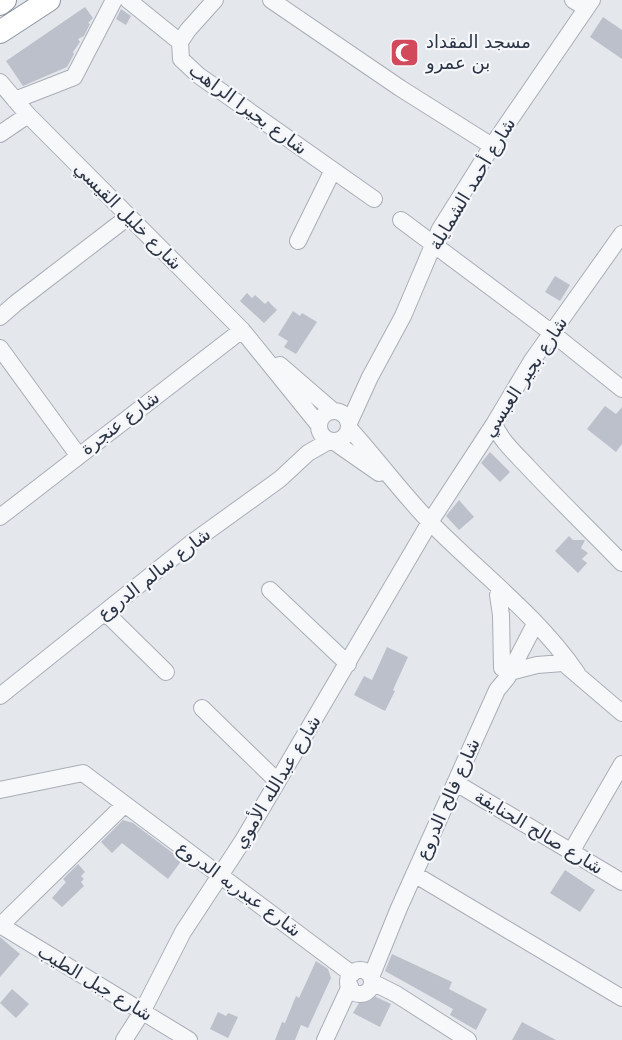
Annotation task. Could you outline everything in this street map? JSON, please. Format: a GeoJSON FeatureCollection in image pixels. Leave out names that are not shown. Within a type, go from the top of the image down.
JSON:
{"type":"FeatureCollection","features":[{"type":"Feature","properties":{"kind":"highway"},"geometry":{"type":"LineString","coordinates":[[0,3],[5,0]]}},
{"type":"Feature","properties":{"kind":"highway"},"geometry":{"type":"LineString","coordinates":[[0,32],[50,0]]}},
{"type":"Feature","properties":{"kind":"street"},"geometry":{"type":"LineString","coordinates":[[15,100],[74,77],[114,0]]}},
{"type":"Feature","properties":{"kind":"street"},"geometry":{"type":"LineString","coordinates":[[128,0],[180,42]]}},
{"type":"Feature","properties":{"kind":"street","name":"شارع بحيرا الراهب"},"geometry":{"type":"LineString","coordinates":[[214,0],[180,42],[181,59],[186,65],[374,199]]}},
{"type":"Feature","properties":{"kind":"street"},"geometry":{"type":"LineString","coordinates":[[271,0],[399,88],[492,146]]}},
{"type":"Feature","properties":{"kind":"street","name":"شارع أحمد الشمايلة"},"geometry":{"type":"LineString","coordinates":[[349,426],[370,377],[403,316],[440,229],[584,3]]}},
{"type":"Feature","properties":{"kind":"street","name":"شارع خليل القيسي"},"geometry":{"type":"LineString","coordinates":[[0,82],[28,116],[242,330],[325,433],[393,483]]}},
{"type":"Feature","properties":{"kind":"street"},"geometry":{"type":"LineString","coordinates":[[0,134],[28,116]]}},
{"type":"Feature","properties":{"kind":"street"},"geometry":{"type":"LineString","coordinates":[[298,241],[333,170]]}},
{"type":"Feature","properties":{"kind":"street"},"geometry":{"type":"LineString","coordinates":[[0,317],[128,217]]}},
{"type":"Feature","properties":{"kind":"street"},"geometry":{"type":"LineString","coordinates":[[401,220],[552,333],[622,389]]}},
{"type":"Feature","properties":{"kind":"street","name":"شارع بجير العبسي"},"geometry":{"type":"LineString","coordinates":[[430,522],[494,424],[515,387],[622,234]]}},
{"type":"Feature","properties":{"kind":"street","name":"شارع عنجرة"},"geometry":{"type":"LineString","coordinates":[[0,517],[242,330]]}},
{"type":"Feature","properties":{"kind":"street"},"geometry":{"type":"LineString","coordinates":[[0,348],[78,455]]}},
{"type":"Feature","properties":{"kind":"street","name":"شارع خليل القيسي"},"geometry":{"type":"LineString","coordinates":[[258,349],[334,410]]}},
{"type":"Feature","properties":{"kind":"street","name":"شارع أحمد الشمايلة"},"geometry":{"type":"LineString","coordinates":[[334,410],[370,377]]}},
{"type":"Feature","properties":{"kind":"street"},"geometry":{"type":"LineString","coordinates":[[334,410],[345,415],[349,426],[345,436],[325,433],[324,414],[334,410]]}},
{"type":"Feature","properties":{"kind":"street"},"geometry":{"type":"LineString","coordinates":[[494,424],[498,434],[519,458],[622,563]]}},
{"type":"Feature","properties":{"kind":"street","name":"شارع خليل القيسي"},"geometry":{"type":"LineString","coordinates":[[349,426],[393,483],[430,522],[566,658],[570,668],[622,713]]}},
{"type":"Feature","properties":{"kind":"street","name":"شارع سالم الدروع"},"geometry":{"type":"LineString","coordinates":[[0,696],[190,544],[280,479],[308,453],[325,433]]}},
{"type":"Feature","properties":{"kind":"street","name":"شارع عبدالله الأموي"},"geometry":{"type":"LineString","coordinates":[[124,1040],[142,1012],[183,932],[221,876],[430,522]]}},
{"type":"Feature","properties":{"kind":"street"},"geometry":{"type":"LineString","coordinates":[[494,588],[501,615],[506,670],[537,665],[570,668]]}},
{"type":"Feature","properties":{"kind":"street"},"geometry":{"type":"LineString","coordinates":[[270,590],[348,664]]}},
{"type":"Feature","properties":{"kind":"street"},"geometry":{"type":"LineString","coordinates":[[105,612],[166,672]]}},
{"type":"Feature","properties":{"kind":"street","name":"شارع فالح الدروع"},"geometry":{"type":"LineString","coordinates":[[331,1040],[399,908],[529,623]]}},
{"type":"Feature","properties":{"kind":"street"},"geometry":{"type":"LineString","coordinates":[[202,708],[277,781]]}},
{"type":"Feature","properties":{"kind":"street"},"geometry":{"type":"LineString","coordinates":[[571,852],[622,764]]}},
{"type":"Feature","properties":{"kind":"street","name":"شارع عبدربه الدروع"},"geometry":{"type":"LineString","coordinates":[[0,790],[83,773],[362,982],[414,1006],[468,1040]]}},
{"type":"Feature","properties":{"kind":"street","name":"شارع صالح الحنايفة"},"geometry":{"type":"LineString","coordinates":[[456,783],[622,882]]}},
{"type":"Feature","properties":{"kind":"street"},"geometry":{"type":"LineString","coordinates":[[0,926],[124,805]]}},
{"type":"Feature","properties":{"kind":"street"},"geometry":{"type":"LineString","coordinates":[[414,874],[622,998]]}},
{"type":"Feature","properties":{"kind":"street","name":"شارع جبل الطيب"},"geometry":{"type":"LineString","coordinates":[[0,926],[189,1040]]}},
{"type":"Feature","properties":{"kind":"street","name":"شارع فالح الدروع"},"geometry":{"type":"LineString","coordinates":[[325,1040],[362,982]]}},
{"type":"Feature","properties":{"kind":"building"},"geometry":{"type":"Polygon","coordinates":[[[85,7],[93,18],[88,23],[90,24],[84,36],[78,39],[80,42],[67,67],[23,86],[6,61],[85,7]]]}},
{"type":"Feature","properties":{"kind":"building"},"geometry":{"type":"Polygon","coordinates":[[[121,9],[131,16],[126,25],[116,19],[121,9]]]}},
{"type":"Feature","properties":{"kind":"building"},"geometry":{"type":"Polygon","coordinates":[[[603,17],[622,30],[622,59],[590,37],[603,17]]]}},
{"type":"Feature","properties":{"kind":"building"},"geometry":{"type":"Polygon","coordinates":[[[555,276],[570,285],[560,301],[545,292],[555,276]]]}},
{"type":"Feature","properties":{"kind":"building"},"geometry":{"type":"Polygon","coordinates":[[[247,293],[252,298],[255,295],[265,304],[268,301],[277,310],[264,323],[240,301],[247,293]]]}},
{"type":"Feature","properties":{"kind":"building"},"geometry":{"type":"Polygon","coordinates":[[[293,311],[300,316],[302,313],[317,322],[296,354],[284,347],[288,341],[278,335],[293,311]]]}},
{"type":"Feature","properties":{"kind":"building"},"geometry":{"type":"Polygon","coordinates":[[[605,406],[616,414],[622,407],[622,444],[616,452],[587,429],[605,406]]]}},
{"type":"Feature","properties":{"kind":"building"},"geometry":{"type":"Polygon","coordinates":[[[490,452],[510,472],[500,482],[481,463],[490,452]]]}},
{"type":"Feature","properties":{"kind":"building"},"geometry":{"type":"Polygon","coordinates":[[[459,500],[474,517],[459,530],[446,516],[459,500]]]}},
{"type":"Feature","properties":{"kind":"building"},"geometry":{"type":"Polygon","coordinates":[[[569,536],[573,540],[585,540],[581,548],[588,553],[582,559],[587,563],[578,573],[555,551],[569,536]]]}},
{"type":"Feature","properties":{"kind":"building"},"geometry":{"type":"Polygon","coordinates":[[[387,647],[408,657],[385,711],[354,695],[364,676],[372,680],[387,647]]]}},
{"type":"Feature","properties":{"kind":"building"},"geometry":{"type":"Polygon","coordinates":[[[123,820],[133,823],[182,860],[168,879],[122,843],[112,853],[101,842],[123,820]]]}},
{"type":"Feature","properties":{"kind":"building"},"geometry":{"type":"Polygon","coordinates":[[[78,864],[85,872],[81,876],[84,879],[81,882],[84,886],[62,907],[52,898],[66,882],[63,879],[78,864]]]}},
{"type":"Feature","properties":{"kind":"building"},"geometry":{"type":"Polygon","coordinates":[[[565,870],[595,890],[580,912],[550,893],[565,870]]]}},
{"type":"Feature","properties":{"kind":"building"},"geometry":{"type":"Polygon","coordinates":[[[0,937],[20,954],[0,977],[0,937]]]}},
{"type":"Feature","properties":{"kind":"building"},"geometry":{"type":"Polygon","coordinates":[[[392,954],[452,982],[449,989],[487,1009],[476,1030],[450,1015],[453,1009],[385,971],[392,954]]]}},
{"type":"Feature","properties":{"kind":"building"},"geometry":{"type":"Polygon","coordinates":[[[316,961],[328,969],[331,978],[308,1028],[301,1025],[295,1040],[275,1040],[282,1022],[285,1023],[296,996],[299,998],[316,961]]]}},
{"type":"Feature","properties":{"kind":"building"},"geometry":{"type":"Polygon","coordinates":[[[12,989],[29,1004],[16,1018],[0,1003],[12,989]]]}},
{"type":"Feature","properties":{"kind":"building"},"geometry":{"type":"Polygon","coordinates":[[[372,995],[391,1004],[380,1027],[353,1013],[362,998],[372,995]]]}},
{"type":"Feature","properties":{"kind":"building"},"geometry":{"type":"Polygon","coordinates":[[[218,1012],[226,1016],[228,1013],[238,1017],[228,1038],[210,1029],[218,1012]]]}},
{"type":"Feature","properties":{"kind":"building"},"geometry":{"type":"Polygon","coordinates":[[[522,1022],[556,1040],[512,1040],[522,1022]]]}},
{"type":"Feature","properties":{"kind":"place","name":"مسجد المقداد بن عمرو"},"geometry":{"type":"Point","coordinates":[405,52]}}]}
